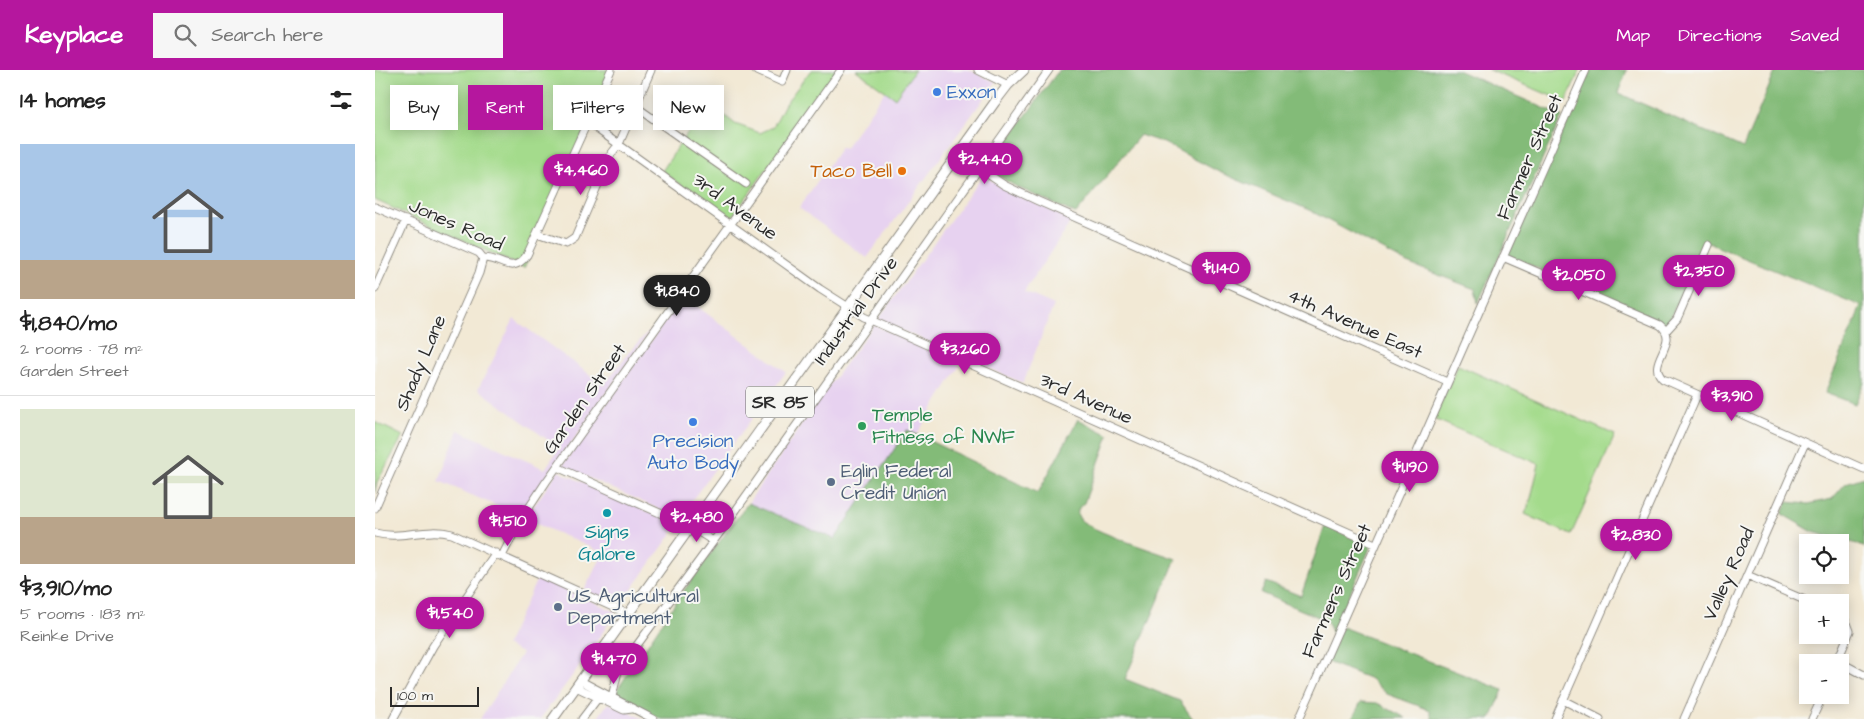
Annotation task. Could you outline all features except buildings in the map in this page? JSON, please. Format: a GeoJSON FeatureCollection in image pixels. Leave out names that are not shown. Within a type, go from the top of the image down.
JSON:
{"type":"FeatureCollection","features":[{"type":"Feature","properties":{"kind":"main road","name":"SR 85"},"geometry":{"type":"LineString","coordinates":[[1007,85],[1013,70]]}},
{"type":"Feature","properties":{"kind":"main road","name":"SR 85"},"geometry":{"type":"LineString","coordinates":[[553,719],[1007,85],[1024,70]]}},
{"type":"Feature","properties":{"kind":"street","name":"Jones Road"},"geometry":{"type":"LineString","coordinates":[[375,207],[481,254],[483,258],[491,258],[509,266],[518,264],[527,255],[611,70]]}},
{"type":"Feature","properties":{"kind":"street"},"geometry":{"type":"LineString","coordinates":[[643,88],[651,70]]}},
{"type":"Feature","properties":{"kind":"street"},"geometry":{"type":"LineString","coordinates":[[755,70],[782,82],[787,70]]}},
{"type":"Feature","properties":{"kind":"street","name":"Garden Street"},"geometry":{"type":"LineString","coordinates":[[393,719],[433,646],[499,555],[557,467],[841,70]]}},
{"type":"Feature","properties":{"kind":"street"},"geometry":{"type":"LineString","coordinates":[[977,70],[1007,85]]}},
{"type":"Feature","properties":{"kind":"street","name":"Industrial Drive"},"geometry":{"type":"LineString","coordinates":[[612,696],[618,671],[1049,70]]}},
{"type":"Feature","properties":{"kind":"street","name":"Farmer Street"},"geometry":{"type":"LineString","coordinates":[[1503,257],[1586,70]]}},
{"type":"Feature","properties":{"kind":"street"},"geometry":{"type":"LineString","coordinates":[[643,112],[746,184]]}},
{"type":"Feature","properties":{"kind":"street","name":"3rd Avenue"},"geometry":{"type":"LineString","coordinates":[[600,130],[730,224],[869,320],[1375,544]]}},
{"type":"Feature","properties":{"kind":"street"},"geometry":{"type":"LineString","coordinates":[[537,234],[565,244],[575,238],[611,154],[619,144],[625,130]]}},
{"type":"Feature","properties":{"kind":"street","name":"4th Avenue East"},"geometry":{"type":"LineString","coordinates":[[979,168],[1004,185],[1038,201],[1447,382]]}},
{"type":"Feature","properties":{"kind":"street"},"geometry":{"type":"LineString","coordinates":[[375,289],[406,220]]}},
{"type":"Feature","properties":{"kind":"street"},"geometry":{"type":"LineString","coordinates":[[1666,331],[1677,319],[1709,245]]}},
{"type":"Feature","properties":{"kind":"street"},"geometry":{"type":"LineString","coordinates":[[1503,257],[1660,324],[1666,331],[1667,342],[1657,365],[1659,375],[1864,469]]}},
{"type":"Feature","properties":{"kind":"street","name":"Farmers Street"},"geometry":{"type":"LineString","coordinates":[[1299,719],[1503,257]]}},
{"type":"Feature","properties":{"kind":"street","name":"Shady Lane"},"geometry":{"type":"LineString","coordinates":[[375,508],[479,273],[483,258]]}},
{"type":"Feature","properties":{"kind":"street"},"geometry":{"type":"LineString","coordinates":[[1555,719],[1697,394]]}},
{"type":"Feature","properties":{"kind":"street","name":"Valley Road"},"geometry":{"type":"LineString","coordinates":[[1684,719],[1805,443]]}},
{"type":"Feature","properties":{"kind":"street"},"geometry":{"type":"LineString","coordinates":[[557,467],[691,526],[713,541]]}},
{"type":"Feature","properties":{"kind":"street"},"geometry":{"type":"LineString","coordinates":[[375,533],[395,536],[428,531],[443,531],[628,614]]}},
{"type":"Feature","properties":{"kind":"street"},"geometry":{"type":"LineString","coordinates":[[1747,575],[1799,598]]}},
{"type":"Feature","properties":{"kind":"street"},"geometry":{"type":"LineString","coordinates":[[1849,668],[1864,675]]}},
{"type":"Feature","properties":{"kind":"street"},"geometry":{"type":"LineString","coordinates":[[578,684],[612,696],[632,709],[653,719]]}},
{"type":"Feature","properties":{"kind":"street"},"geometry":{"type":"LineString","coordinates":[[578,684],[598,698],[624,710],[632,709]]}},
{"type":"Feature","properties":{"kind":"street"},"geometry":{"type":"LineString","coordinates":[[582,719],[598,698]]}},
{"type":"Feature","properties":{"kind":"street"},"geometry":{"type":"LineString","coordinates":[[1563,700],[1600,719]]}},
{"type":"Feature","properties":{"kind":"street"},"geometry":{"type":"LineString","coordinates":[[1812,719],[1819,704]]}},
{"type":"Feature","properties":{"kind":"shaded area"},"geometry":{"type":"Polygon","coordinates":[[[915,70],[969,70],[996,82],[867,258],[799,208],[841,147],[844,149],[885,91],[895,98],[915,70]]]}},
{"type":"Feature","properties":{"kind":"shaded area"},"geometry":{"type":"Polygon","coordinates":[[[983,175],[1004,189],[1072,220],[1024,292],[1054,305],[1023,383],[878,320],[983,175]]]}},
{"type":"Feature","properties":{"kind":"shaded area"},"geometry":{"type":"Polygon","coordinates":[[[683,296],[786,372],[684,511],[681,519],[562,466],[683,296]]]}},
{"type":"Feature","properties":{"kind":"shaded area"},"geometry":{"type":"Polygon","coordinates":[[[514,319],[604,385],[629,352],[653,327],[520,516],[439,481],[458,430],[545,469],[559,448],[478,389],[514,319]]]}},
{"type":"Feature","properties":{"kind":"shaded area"},"geometry":{"type":"Polygon","coordinates":[[[874,325],[960,365],[916,436],[907,430],[835,539],[748,503],[820,398],[874,325]]]}},
{"type":"Feature","properties":{"kind":"shaded area"},"geometry":{"type":"Polygon","coordinates":[[[558,471],[678,525],[620,606],[584,590],[604,553],[525,519],[558,471]]]}},
{"type":"Feature","properties":{"kind":"shaded area"},"geometry":{"type":"Polygon","coordinates":[[[538,577],[616,612],[587,656],[540,719],[480,719],[522,653],[506,645],[538,577]]]}},
{"type":"Feature","properties":{"kind":"shaded area"},"geometry":{"type":"Polygon","coordinates":[[[608,703],[644,719],[597,719],[608,703]]]}},
{"type":"Feature","properties":{"kind":"green space"},"geometry":{"type":"Polygon","coordinates":[[[375,70],[611,70],[604,85],[553,85],[553,130],[585,130],[524,268],[375,200],[375,70]]]}},
{"type":"Feature","properties":{"kind":"green space"},"geometry":{"type":"Polygon","coordinates":[[[811,70],[837,70],[730,220],[662,171],[689,130],[724,130],[724,115],[735,124],[760,133],[773,127],[785,104],[811,70]]]}},
{"type":"Feature","properties":{"kind":"green space"},"geometry":{"type":"Polygon","coordinates":[[[856,70],[915,70],[895,98],[856,70]]]}},
{"type":"Feature","properties":{"kind":"green space"},"geometry":{"type":"Polygon","coordinates":[[[1059,70],[1457,70],[1562,116],[1478,303],[1475,289],[1407,263],[1309,210],[1219,172],[1164,143],[1140,135],[1076,214],[1017,187],[987,169],[1059,70]]]}},
{"type":"Feature","properties":{"kind":"green space"},"geometry":{"type":"Polygon","coordinates":[[[1489,70],[1580,70],[1566,102],[1489,70]]]}},
{"type":"Feature","properties":{"kind":"green space"},"geometry":{"type":"Polygon","coordinates":[[[1591,70],[1627,70],[1618,93],[1743,148],[1776,70],[1864,70],[1864,382],[1855,404],[1825,393],[1861,306],[1713,245],[1713,243],[1703,242],[1667,326],[1661,321],[1507,255],[1591,70]]]}},
{"type":"Feature","properties":{"kind":"green space"},"geometry":{"type":"Polygon","coordinates":[[[1458,365],[1615,435],[1571,535],[1525,514],[1530,502],[1539,464],[1434,419],[1458,365]]]}},
{"type":"Feature","properties":{"kind":"green space"},"geometry":{"type":"Polygon","coordinates":[[[1078,419],[1109,435],[1084,503],[1078,510],[1080,519],[1086,524],[1110,535],[1176,559],[1125,679],[1180,701],[1193,719],[661,719],[613,696],[682,593],[748,503],[835,539],[907,430],[1038,493],[1078,419]]]}},
{"type":"Feature","properties":{"kind":"green space"},"geometry":{"type":"Polygon","coordinates":[[[375,422],[403,436],[377,482],[375,492],[375,422]]]}},
{"type":"Feature","properties":{"kind":"green space"},"geometry":{"type":"Polygon","coordinates":[[[1864,477],[1864,548],[1861,545],[1849,542],[1849,534],[1820,534],[1813,532],[1782,514],[1787,502],[1808,504],[1832,499],[1846,483],[1864,477]]]}},
{"type":"Feature","properties":{"kind":"green space"},"geometry":{"type":"Polygon","coordinates":[[[1325,526],[1371,546],[1332,635],[1328,623],[1323,619],[1261,593],[1266,582],[1301,596],[1325,526]]]}},
{"type":"Feature","properties":{"kind":"green space"},"geometry":{"type":"Polygon","coordinates":[[[1342,627],[1503,690],[1491,719],[1432,719],[1430,710],[1387,694],[1371,679],[1327,662],[1342,627]]]}},
{"type":"Feature","properties":{"kind":"green space"},"geometry":{"type":"Polygon","coordinates":[[[1361,702],[1377,703],[1406,718],[1352,719],[1361,702]]]}},
{"type":"Feature","properties":{"kind":"place","name":"Exxon"},"geometry":{"type":"Point","coordinates":[937,92]}},
{"type":"Feature","properties":{"kind":"place","name":"Taco Bell"},"geometry":{"type":"Point","coordinates":[902,171]}},
{"type":"Feature","properties":{"kind":"place","name":"Precision Auto Body"},"geometry":{"type":"Point","coordinates":[693,422]}},
{"type":"Feature","properties":{"kind":"place","name":"Temple Fitness of NWF"},"geometry":{"type":"Point","coordinates":[862,426]}},
{"type":"Feature","properties":{"kind":"place","name":"Eglin Federal Credit Union"},"geometry":{"type":"Point","coordinates":[831,482]}},
{"type":"Feature","properties":{"kind":"place","name":"Signs Galore"},"geometry":{"type":"Point","coordinates":[607,513]}},
{"type":"Feature","properties":{"kind":"place","name":"US Agricultural Department"},"geometry":{"type":"Point","coordinates":[558,607]}}]}
